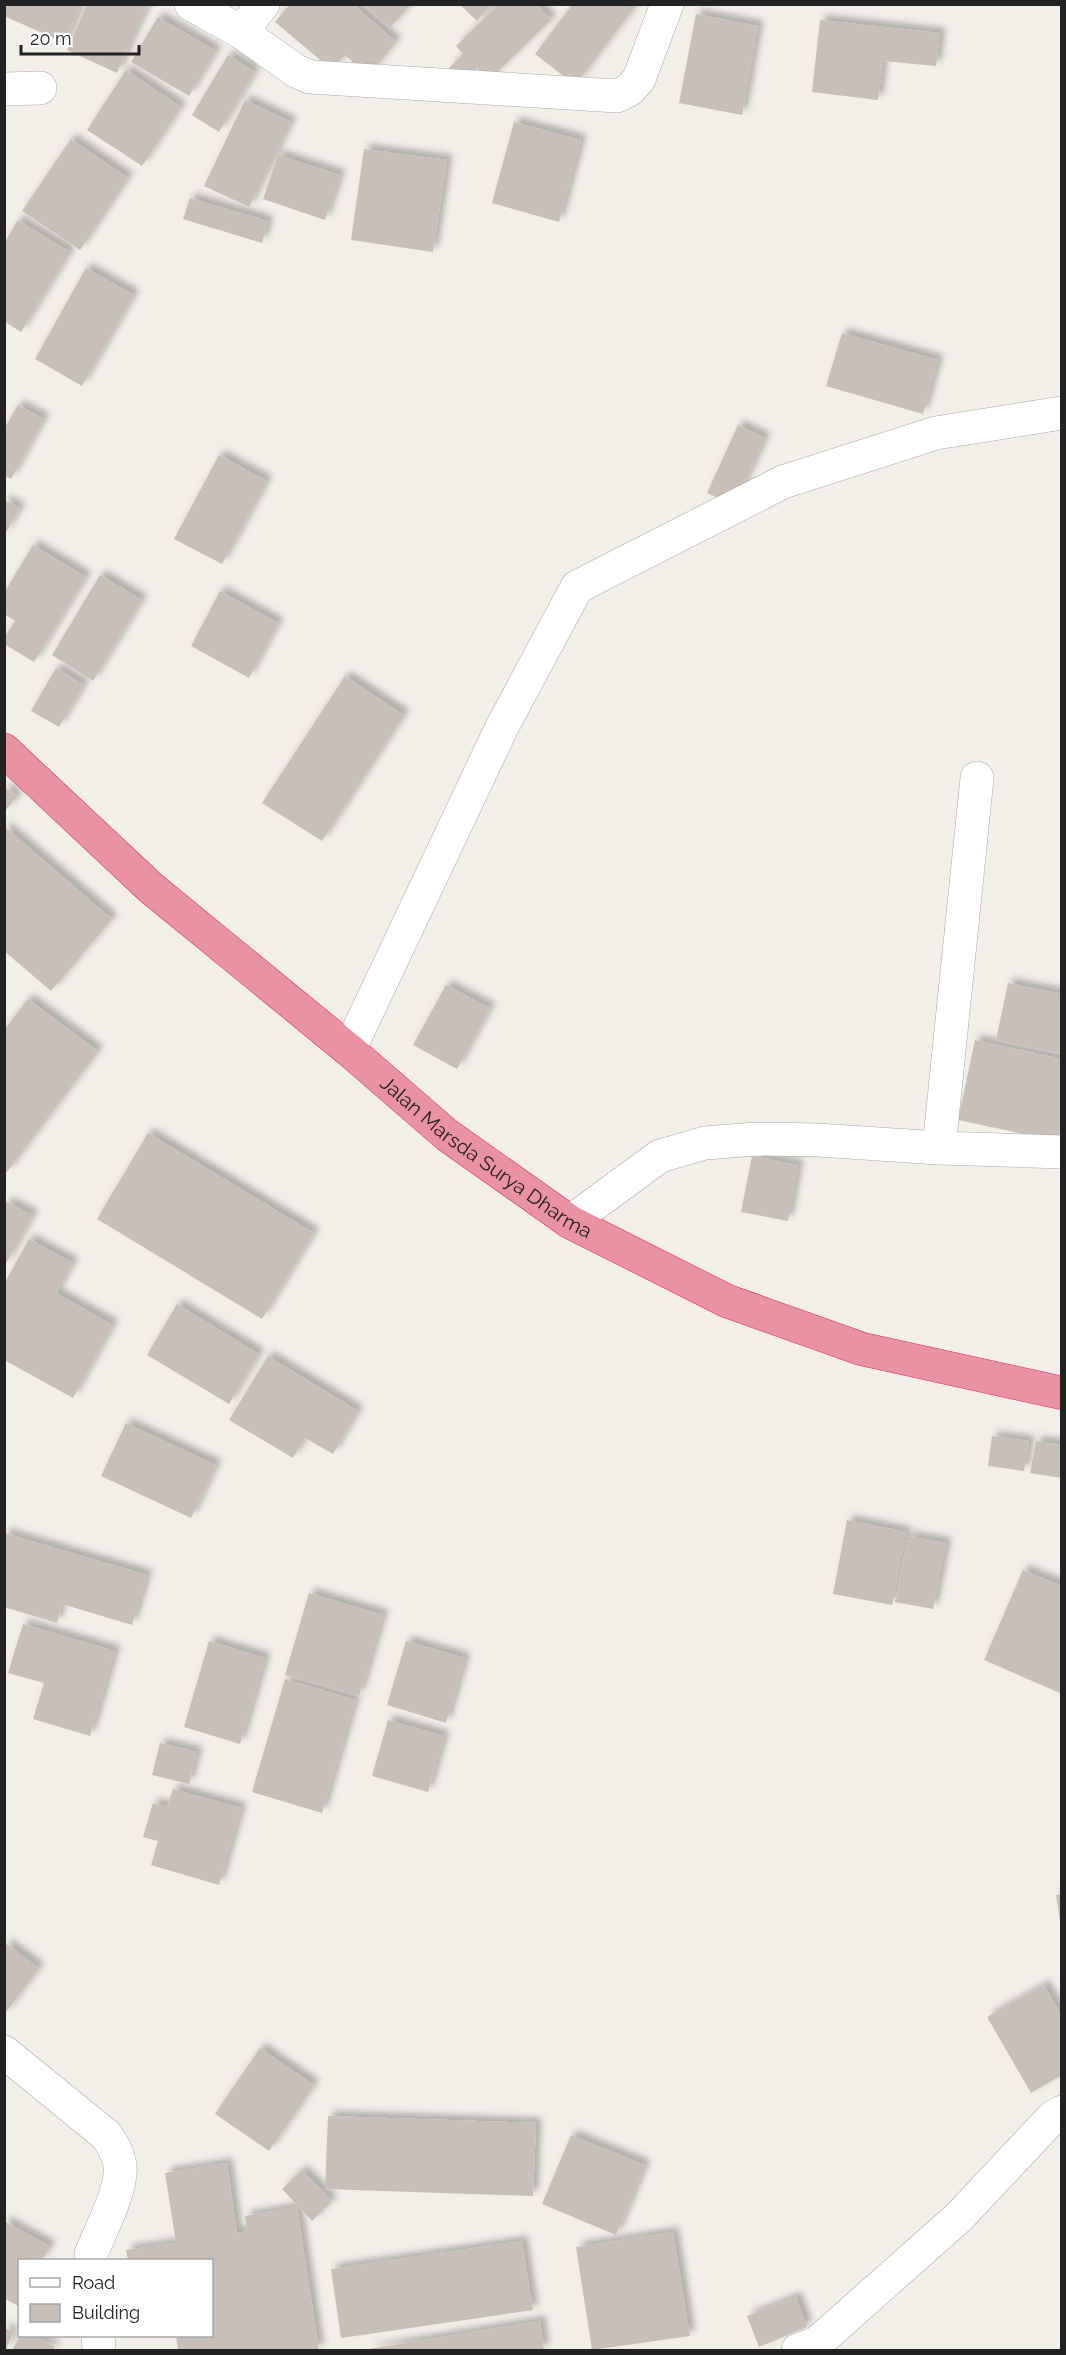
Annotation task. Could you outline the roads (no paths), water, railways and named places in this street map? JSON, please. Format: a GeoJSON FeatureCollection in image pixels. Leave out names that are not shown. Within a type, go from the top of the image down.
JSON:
{"type":"FeatureCollection","features":[{"type":"Feature","properties":{"kind":"highway","name":"Jalan Marsda Surya Dharma"},"geometry":{"type":"LineString","coordinates":[[4,750],[151,888],[349,1050],[447,1134],[570,1222],[727,1301],[850,1345],[1062,1393]]}},
{"type":"Feature","properties":{"kind":"street"},"geometry":{"type":"LineString","coordinates":[[191,4],[241,32],[296,71],[310,77],[617,96],[629,90],[639,79],[667,4]]}},
{"type":"Feature","properties":{"kind":"street"},"geometry":{"type":"LineString","coordinates":[[241,32],[263,4]]}},
{"type":"Feature","properties":{"kind":"street"},"geometry":{"type":"LineString","coordinates":[[4,89],[39,88]]}},
{"type":"Feature","properties":{"kind":"street"},"geometry":{"type":"LineString","coordinates":[[349,1050],[502,727],[577,587],[783,482],[936,433],[1062,413]]}},
{"type":"Feature","properties":{"kind":"street"},"geometry":{"type":"LineString","coordinates":[[939,1148],[977,778]]}},
{"type":"Feature","properties":{"kind":"street"},"geometry":{"type":"LineString","coordinates":[[570,1222],[660,1156],[705,1143],[756,1139],[818,1140],[939,1148],[1062,1152]]}},
{"type":"Feature","properties":{"kind":"street"},"geometry":{"type":"LineString","coordinates":[[4,2052],[106,2135],[117,2152],[120,2167],[118,2186],[91,2259]]}},
{"type":"Feature","properties":{"kind":"street"},"geometry":{"type":"LineString","coordinates":[[798,2350],[816,2343],[917,2255],[959,2217],[1052,2118],[1062,2112]]}}]}
